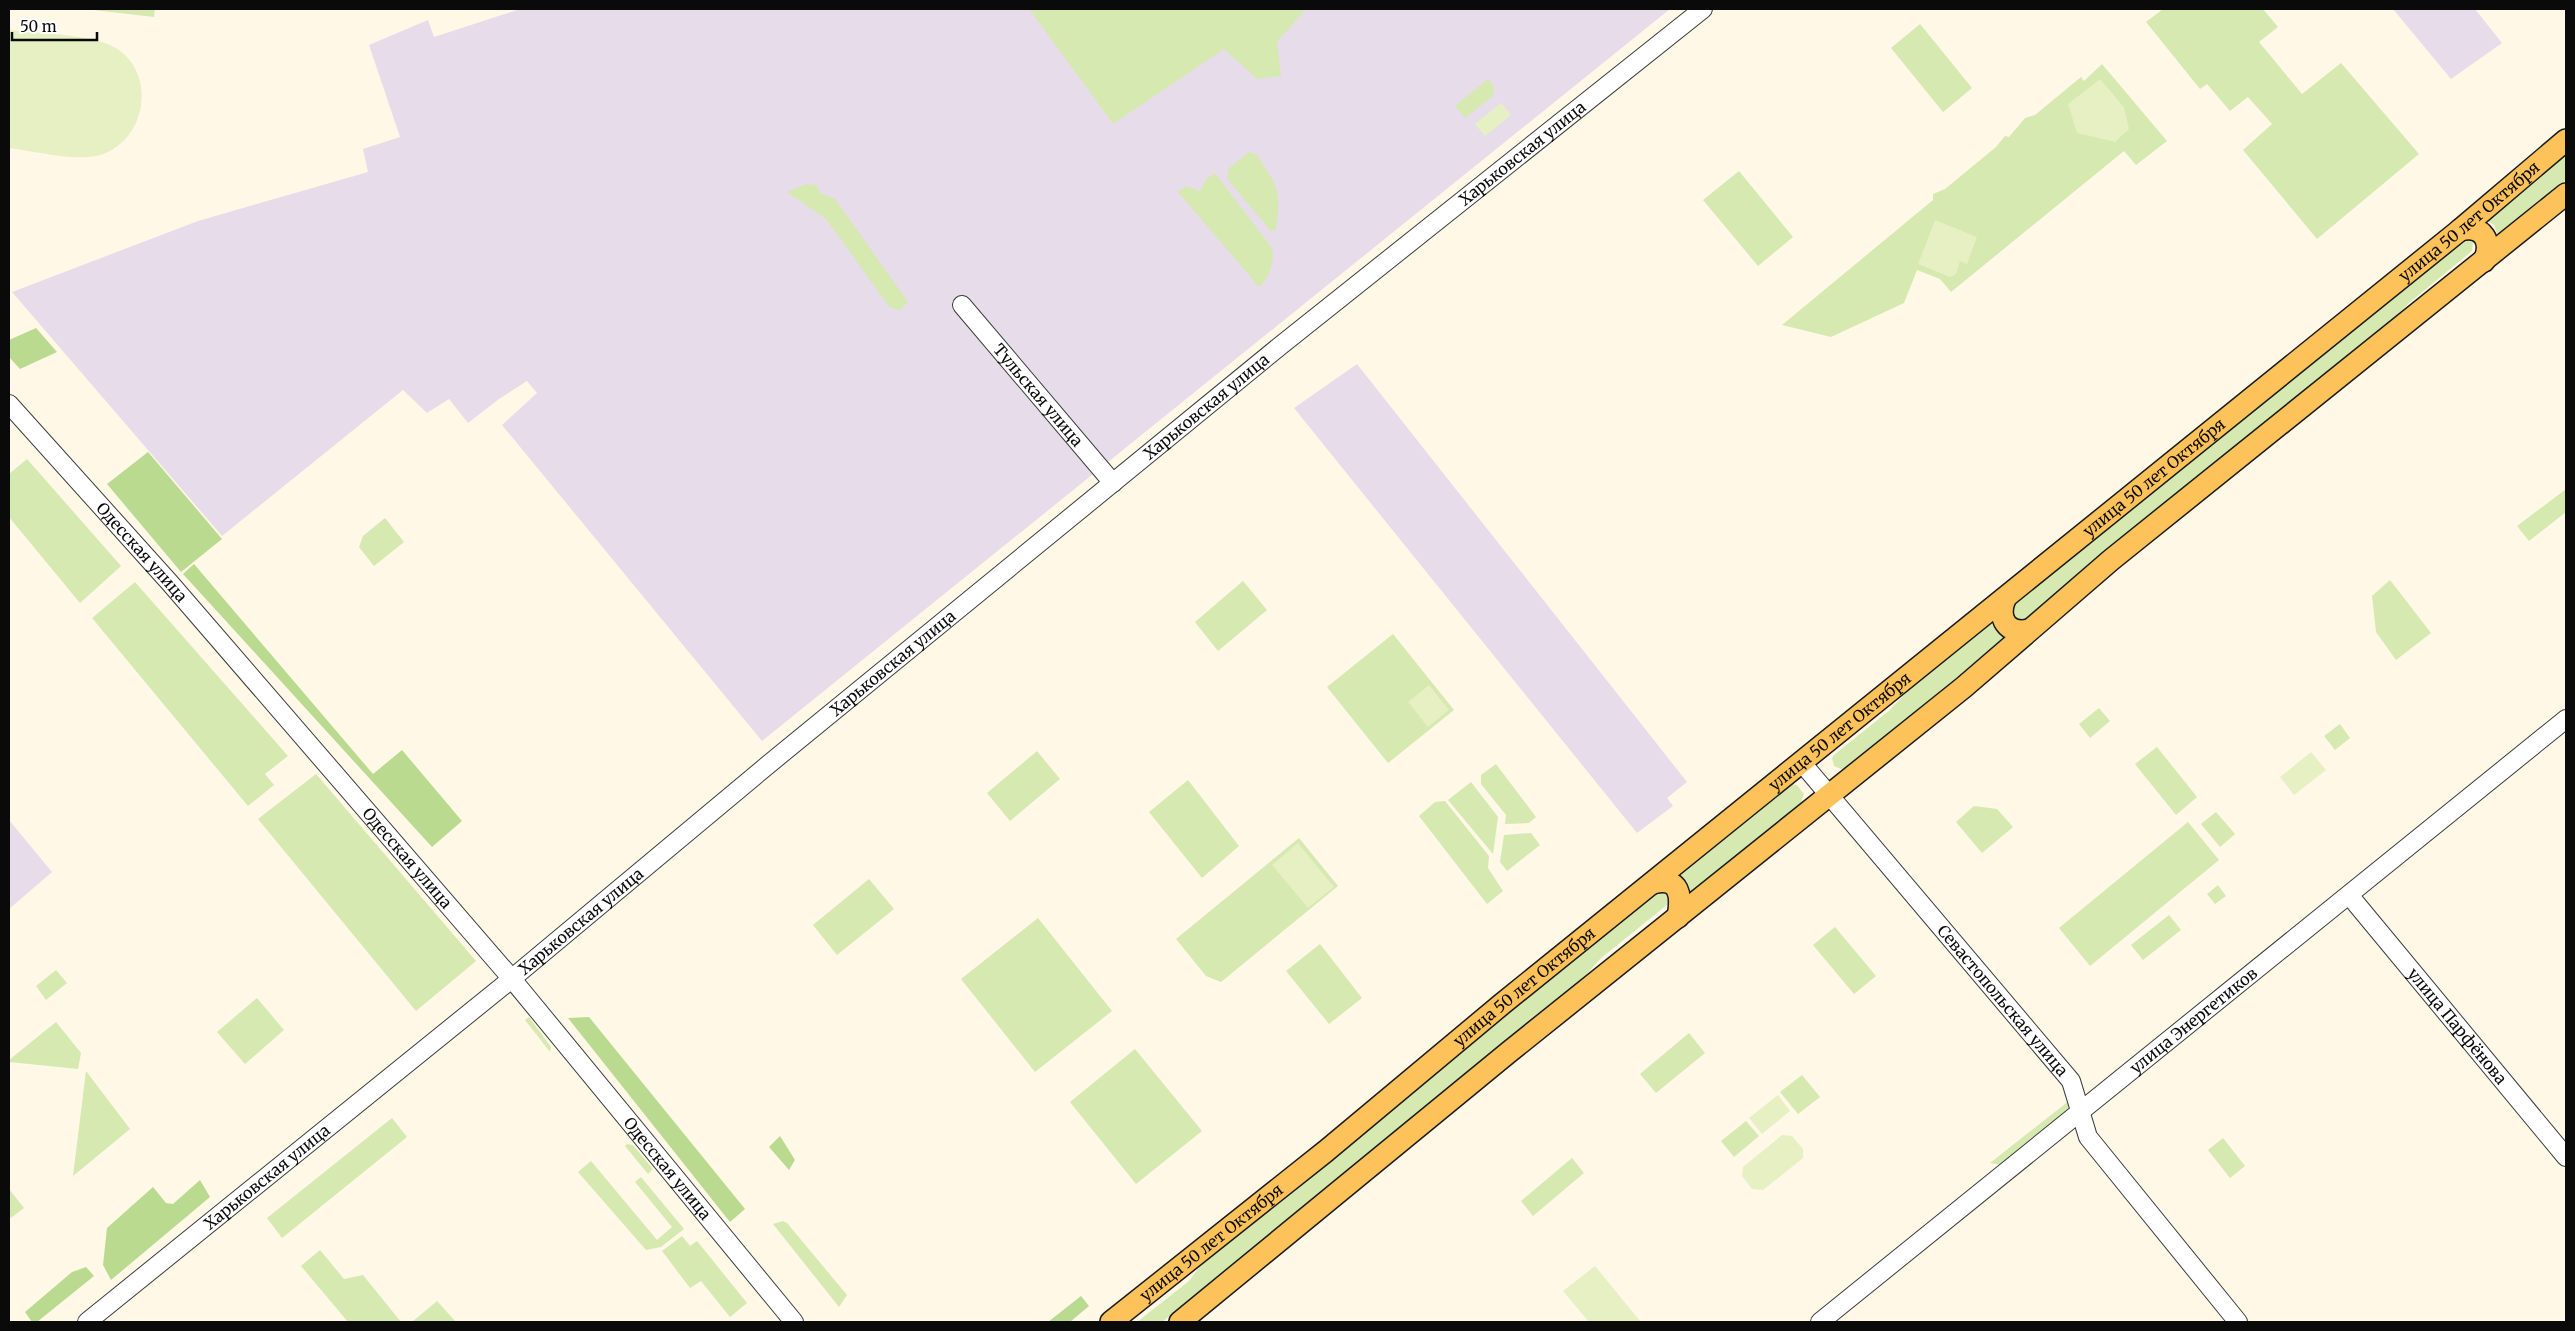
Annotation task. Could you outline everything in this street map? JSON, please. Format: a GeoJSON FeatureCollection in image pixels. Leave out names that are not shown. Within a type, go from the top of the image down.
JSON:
{"type":"FeatureCollection","features":[{"type":"Feature","properties":{"kind":"main road","name":"улица 50 лет Октября"},"geometry":{"type":"LineString","coordinates":[[1112,1322],[1326,1151],[1502,1004],[1653,884],[2460,230],[2566,140]]}},
{"type":"Feature","properties":{"kind":"main road"},"geometry":{"type":"LineString","coordinates":[[1180,1322],[1964,687],[2111,560],[2566,194]]}},
{"type":"Feature","properties":{"kind":"main road"},"geometry":{"type":"LineString","coordinates":[[2460,230],[2469,228],[2478,230],[2485,235],[2488,244],[2484,261]]}},
{"type":"Feature","properties":{"kind":"main road"},"geometry":{"type":"LineString","coordinates":[[2005,599],[2002,617],[2006,625],[2013,630],[2029,630]]}},
{"type":"Feature","properties":{"kind":"main road"},"geometry":{"type":"LineString","coordinates":[[1653,884],[1662,881],[1670,883],[1678,889],[1681,897],[1678,917]]}},
{"type":"Feature","properties":{"kind":"street","name":"Харьковская улица"},"geometry":{"type":"LineString","coordinates":[[87,1322],[512,979],[769,764],[1443,214],[1703,9]]}},
{"type":"Feature","properties":{"kind":"street","name":"Тульская улица"},"geometry":{"type":"LineString","coordinates":[[962,306],[1113,483]]}},
{"type":"Feature","properties":{"kind":"street","name":"Одесская улица"},"geometry":{"type":"LineString","coordinates":[[9,404],[177,590],[512,979],[794,1322]]}},
{"type":"Feature","properties":{"kind":"street","name":"улица Энергетиков"},"geometry":{"type":"LineString","coordinates":[[1820,1322],[2566,719]]}},
{"type":"Feature","properties":{"kind":"street","name":"Севастопольская улица"},"geometry":{"type":"LineString","coordinates":[[1802,763],[1828,796],[2072,1080],[2082,1110],[2088,1138],[2238,1322]]}},
{"type":"Feature","properties":{"kind":"street","name":"улица Парфёнова"},"geometry":{"type":"LineString","coordinates":[[2349,895],[2566,1157]]}},
{"type":"Feature","properties":{"kind":"shaded area"},"geometry":{"type":"Polygon","coordinates":[[[520,9],[1670,9],[762,741],[502,425],[537,393],[527,381],[499,399],[468,423],[449,399],[427,413],[403,390],[222,536],[12,292],[198,221],[368,172],[363,149],[400,137],[369,45],[428,20],[434,37],[520,9]]]}},
{"type":"Feature","properties":{"kind":"shaded area"},"geometry":{"type":"Polygon","coordinates":[[[2393,9],[2475,9],[2502,43],[2451,79],[2393,9]]]}},
{"type":"Feature","properties":{"kind":"shaded area"},"geometry":{"type":"Polygon","coordinates":[[[1357,364],[1687,782],[1667,798],[1673,806],[1637,833],[1294,408],[1357,364]]]}},
{"type":"Feature","properties":{"kind":"shaded area"},"geometry":{"type":"Polygon","coordinates":[[[9,820],[52,872],[9,909],[9,820]]]}},
{"type":"Feature","properties":{"kind":"green space"},"geometry":{"type":"Polygon","coordinates":[[[85,9],[155,9],[154,17],[85,9]]]}},
{"type":"Feature","properties":{"kind":"green space"},"geometry":{"type":"Polygon","coordinates":[[[1029,9],[1306,9],[1277,42],[1281,76],[1257,79],[1224,49],[1113,124],[1029,9]]]}},
{"type":"Feature","properties":{"kind":"green space"},"geometry":{"type":"Polygon","coordinates":[[[2163,9],[2263,9],[2278,27],[2259,42],[2302,94],[2341,63],[2419,154],[2317,239],[2243,150],[2272,124],[2248,97],[2230,111],[2207,84],[2200,89],[2146,22],[2163,9]]]}},
{"type":"Feature","properties":{"kind":"green space"},"geometry":{"type":"Polygon","coordinates":[[[1920,24],[1972,88],[1943,112],[1891,48],[1920,24]]]}},
{"type":"Feature","properties":{"kind":"green space"},"geometry":{"type":"Polygon","coordinates":[[[9,30],[91,39],[114,47],[128,58],[137,72],[141,88],[141,105],[137,121],[128,136],[116,147],[100,155],[90,157],[67,157],[9,148],[9,30]]]}},
{"type":"Feature","properties":{"kind":"green space"},"geometry":{"type":"Polygon","coordinates":[[[2102,64],[2167,141],[2136,165],[2124,151],[1951,292],[1940,279],[1917,270],[1904,303],[1831,337],[1782,325],[1933,200],[1933,194],[1945,189],[1996,147],[2005,136],[2009,137],[2025,118],[2035,115],[2081,77],[2084,81],[2102,64]]]}},
{"type":"Feature","properties":{"kind":"green space"},"geometry":{"type":"Polygon","coordinates":[[[1488,79],[1494,86],[1493,96],[1465,118],[1455,106],[1488,79]]]}},
{"type":"Feature","properties":{"kind":"green space"},"geometry":{"type":"Polygon","coordinates":[[[2100,79],[2124,107],[2129,129],[2115,142],[2077,133],[2068,104],[2100,79]]]}},
{"type":"Feature","properties":{"kind":"green space"},"geometry":{"type":"Polygon","coordinates":[[[1501,103],[1511,115],[1485,136],[1475,124],[1501,103]]]}},
{"type":"Feature","properties":{"kind":"green space"},"geometry":{"type":"Polygon","coordinates":[[[1249,152],[1256,154],[1274,182],[1278,197],[1276,230],[1271,231],[1227,179],[1228,169],[1249,152]]]}},
{"type":"Feature","properties":{"kind":"green space"},"geometry":{"type":"Polygon","coordinates":[[[2566,153],[2566,180],[2498,236],[2494,225],[2484,219],[2566,153]]]}},
{"type":"Feature","properties":{"kind":"green space"},"geometry":{"type":"Polygon","coordinates":[[[1739,171],[1793,237],[1758,266],[1703,200],[1739,171]]]}},
{"type":"Feature","properties":{"kind":"green space"},"geometry":{"type":"Polygon","coordinates":[[[1215,173],[1272,248],[1273,258],[1270,269],[1263,284],[1259,287],[1178,192],[1186,186],[1200,191],[1206,179],[1215,173]]]}},
{"type":"Feature","properties":{"kind":"green space"},"geometry":{"type":"Polygon","coordinates":[[[807,184],[817,185],[820,193],[835,199],[908,302],[900,310],[890,308],[826,219],[787,192],[807,184]]]}},
{"type":"Feature","properties":{"kind":"green space"},"geometry":{"type":"Polygon","coordinates":[[[1935,220],[1977,237],[1967,264],[1960,261],[1956,274],[1950,277],[1918,264],[1935,220]]]}},
{"type":"Feature","properties":{"kind":"green space"},"geometry":{"type":"Polygon","coordinates":[[[2463,239],[2473,241],[2472,251],[2409,303],[2378,336],[2029,619],[2019,620],[2012,612],[2015,602],[2463,239]]]}},
{"type":"Feature","properties":{"kind":"green space"},"geometry":{"type":"Polygon","coordinates":[[[36,328],[57,352],[20,369],[9,357],[9,340],[36,328]]]}},
{"type":"Feature","properties":{"kind":"green space"},"geometry":{"type":"Polygon","coordinates":[[[148,452],[222,539],[181,572],[107,484],[148,452]]]}},
{"type":"Feature","properties":{"kind":"green space"},"geometry":{"type":"Polygon","coordinates":[[[27,459],[121,566],[80,603],[9,517],[9,474],[27,459]]]}},
{"type":"Feature","properties":{"kind":"green space"},"geometry":{"type":"Polygon","coordinates":[[[2566,489],[2566,512],[2529,541],[2517,526],[2566,489]]]}},
{"type":"Feature","properties":{"kind":"green space"},"geometry":{"type":"Polygon","coordinates":[[[385,518],[404,542],[374,566],[359,547],[363,536],[385,518]]]}},
{"type":"Feature","properties":{"kind":"green space"},"geometry":{"type":"Polygon","coordinates":[[[194,564],[373,774],[402,750],[462,821],[432,847],[183,574],[194,564]]]}},
{"type":"Feature","properties":{"kind":"green space"},"geometry":{"type":"Polygon","coordinates":[[[2390,580],[2431,633],[2396,660],[2376,632],[2372,596],[2390,580]]]}},
{"type":"Feature","properties":{"kind":"green space"},"geometry":{"type":"Polygon","coordinates":[[[1243,581],[1267,610],[1218,651],[1195,622],[1243,581]]]}},
{"type":"Feature","properties":{"kind":"green space"},"geometry":{"type":"Polygon","coordinates":[[[135,582],[288,756],[265,774],[274,785],[248,806],[92,618],[135,582]]]}},
{"type":"Feature","properties":{"kind":"green space"},"geometry":{"type":"Polygon","coordinates":[[[1993,619],[1996,631],[2007,637],[1845,768],[1841,769],[1834,766],[1832,758],[1834,755],[1890,710],[1918,680],[1993,619]]]}},
{"type":"Feature","properties":{"kind":"green space"},"geometry":{"type":"Polygon","coordinates":[[[1393,634],[1454,710],[1388,763],[1327,687],[1393,634]]]}},
{"type":"Feature","properties":{"kind":"green space"},"geometry":{"type":"Polygon","coordinates":[[[1429,685],[1449,710],[1428,727],[1408,702],[1429,685]]]}},
{"type":"Feature","properties":{"kind":"green space"},"geometry":{"type":"Polygon","coordinates":[[[2099,708],[2110,721],[2090,738],[2079,724],[2099,708]]]}},
{"type":"Feature","properties":{"kind":"green space"},"geometry":{"type":"Polygon","coordinates":[[[2340,724],[2350,738],[2335,750],[2324,736],[2340,724]]]}},
{"type":"Feature","properties":{"kind":"green space"},"geometry":{"type":"Polygon","coordinates":[[[2157,747],[2197,797],[2176,815],[2135,764],[2157,747]]]}},
{"type":"Feature","properties":{"kind":"green space"},"geometry":{"type":"Polygon","coordinates":[[[1037,751],[1060,779],[1010,821],[987,793],[1037,751]]]}},
{"type":"Feature","properties":{"kind":"green space"},"geometry":{"type":"Polygon","coordinates":[[[2311,752],[2326,770],[2294,795],[2280,777],[2311,752]]]}},
{"type":"Feature","properties":{"kind":"green space"},"geometry":{"type":"Polygon","coordinates":[[[1496,764],[1536,817],[1529,823],[1505,824],[1506,815],[1481,784],[1481,775],[1496,764]]]}},
{"type":"Feature","properties":{"kind":"green space"},"geometry":{"type":"Polygon","coordinates":[[[316,774],[476,961],[416,1011],[258,819],[316,774]]]}},
{"type":"Feature","properties":{"kind":"green space"},"geometry":{"type":"Polygon","coordinates":[[[1188,780],[1239,846],[1202,878],[1149,812],[1188,780]]]}},
{"type":"Feature","properties":{"kind":"green space"},"geometry":{"type":"Polygon","coordinates":[[[1471,782],[1498,817],[1493,854],[1448,800],[1471,782]]]}},
{"type":"Feature","properties":{"kind":"green space"},"geometry":{"type":"Polygon","coordinates":[[[1790,784],[1797,785],[1804,794],[1800,805],[1691,893],[1687,881],[1677,874],[1790,784]]]}},
{"type":"Feature","properties":{"kind":"green space"},"geometry":{"type":"Polygon","coordinates":[[[1445,801],[1489,856],[1488,868],[1503,891],[1487,904],[1419,816],[1435,802],[1445,801]]]}},
{"type":"Feature","properties":{"kind":"green space"},"geometry":{"type":"Polygon","coordinates":[[[1974,806],[1997,809],[2013,827],[1982,853],[1956,822],[1974,806]]]}},
{"type":"Feature","properties":{"kind":"green space"},"geometry":{"type":"Polygon","coordinates":[[[2216,812],[2235,834],[2220,847],[2201,824],[2216,812]]]}},
{"type":"Feature","properties":{"kind":"green space"},"geometry":{"type":"Polygon","coordinates":[[[2188,822],[2219,860],[2090,966],[2059,928],[2188,822]]]}},
{"type":"Feature","properties":{"kind":"green space"},"geometry":{"type":"Polygon","coordinates":[[[1531,833],[1540,845],[1507,871],[1500,862],[1504,835],[1531,833]]]}},
{"type":"Feature","properties":{"kind":"green space"},"geometry":{"type":"Polygon","coordinates":[[[1299,838],[1338,886],[1221,982],[1206,976],[1176,939],[1299,838]]]}},
{"type":"Feature","properties":{"kind":"green space"},"geometry":{"type":"Polygon","coordinates":[[[1298,843],[1334,887],[1308,908],[1272,865],[1298,843]]]}},
{"type":"Feature","properties":{"kind":"green space"},"geometry":{"type":"Polygon","coordinates":[[[869,879],[894,909],[837,955],[813,925],[869,879]]]}},
{"type":"Feature","properties":{"kind":"green space"},"geometry":{"type":"Polygon","coordinates":[[[2218,885],[2226,896],[2215,904],[2207,894],[2218,885]]]}},
{"type":"Feature","properties":{"kind":"green space"},"geometry":{"type":"Polygon","coordinates":[[[1657,891],[1668,892],[1670,900],[1668,904],[1600,959],[1572,991],[1162,1322],[1137,1322],[1189,1281],[1212,1251],[1657,891]]]}},
{"type":"Feature","properties":{"kind":"green space"},"geometry":{"type":"Polygon","coordinates":[[[2169,915],[2181,930],[2143,960],[2131,945],[2169,915]]]}},
{"type":"Feature","properties":{"kind":"green space"},"geometry":{"type":"Polygon","coordinates":[[[1038,918],[1112,1011],[1035,1072],[961,979],[1038,918]]]}},
{"type":"Feature","properties":{"kind":"green space"},"geometry":{"type":"Polygon","coordinates":[[[1835,927],[1876,976],[1854,994],[1813,945],[1835,927]]]}},
{"type":"Feature","properties":{"kind":"green space"},"geometry":{"type":"Polygon","coordinates":[[[1320,944],[1362,998],[1329,1024],[1286,971],[1320,944]]]}},
{"type":"Feature","properties":{"kind":"green space"},"geometry":{"type":"Polygon","coordinates":[[[56,970],[67,983],[46,1000],[36,986],[56,970]]]}},
{"type":"Feature","properties":{"kind":"green space"},"geometry":{"type":"Polygon","coordinates":[[[257,998],[284,1030],[245,1064],[217,1032],[257,998]]]}},
{"type":"Feature","properties":{"kind":"green space"},"geometry":{"type":"Polygon","coordinates":[[[529,1017],[551,1047],[550,1052],[525,1020],[529,1017]]]}},
{"type":"Feature","properties":{"kind":"green space"},"geometry":{"type":"Polygon","coordinates":[[[589,1017],[745,1209],[730,1222],[568,1018],[589,1017]]]}},
{"type":"Feature","properties":{"kind":"green space"},"geometry":{"type":"Polygon","coordinates":[[[56,1022],[81,1053],[78,1069],[9,1062],[9,1060],[56,1022]]]}},
{"type":"Feature","properties":{"kind":"green space"},"geometry":{"type":"Polygon","coordinates":[[[1689,1033],[1705,1053],[1656,1093],[1640,1074],[1689,1033]]]}},
{"type":"Feature","properties":{"kind":"green space"},"geometry":{"type":"Polygon","coordinates":[[[1135,1049],[1202,1131],[1136,1184],[1070,1102],[1135,1049]]]}},
{"type":"Feature","properties":{"kind":"green space"},"geometry":{"type":"Polygon","coordinates":[[[86,1071],[130,1129],[73,1176],[86,1071]]]}},
{"type":"Feature","properties":{"kind":"green space"},"geometry":{"type":"Polygon","coordinates":[[[1802,1075],[1820,1097],[1798,1114],[1780,1092],[1802,1075]]]}},
{"type":"Feature","properties":{"kind":"green space"},"geometry":{"type":"Polygon","coordinates":[[[1778,1095],[1790,1111],[1762,1134],[1749,1118],[1778,1095]]]}},
{"type":"Feature","properties":{"kind":"green space"},"geometry":{"type":"Polygon","coordinates":[[[2070,1100],[2067,1112],[2002,1165],[1990,1163],[2070,1100]]]}},
{"type":"Feature","properties":{"kind":"green space"},"geometry":{"type":"Polygon","coordinates":[[[392,1118],[407,1137],[282,1238],[267,1218],[392,1118]]]}},
{"type":"Feature","properties":{"kind":"green space"},"geometry":{"type":"Polygon","coordinates":[[[1746,1121],[1759,1136],[1734,1157],[1721,1141],[1746,1121]]]}},
{"type":"Feature","properties":{"kind":"green space"},"geometry":{"type":"Polygon","coordinates":[[[1782,1135],[1792,1136],[1803,1149],[1803,1158],[1763,1190],[1752,1189],[1742,1176],[1743,1167],[1782,1135]]]}},
{"type":"Feature","properties":{"kind":"green space"},"geometry":{"type":"Polygon","coordinates":[[[780,1136],[795,1160],[789,1170],[769,1147],[780,1136]]]}},
{"type":"Feature","properties":{"kind":"green space"},"geometry":{"type":"Polygon","coordinates":[[[2223,1138],[2245,1166],[2230,1178],[2208,1150],[2223,1138]]]}},
{"type":"Feature","properties":{"kind":"green space"},"geometry":{"type":"Polygon","coordinates":[[[627,1144],[633,1145],[653,1169],[648,1174],[625,1146],[627,1144]]]}},
{"type":"Feature","properties":{"kind":"green space"},"geometry":{"type":"Polygon","coordinates":[[[1572,1158],[1584,1173],[1533,1216],[1521,1201],[1572,1158]]]}},
{"type":"Feature","properties":{"kind":"green space"},"geometry":{"type":"Polygon","coordinates":[[[591,1161],[657,1240],[672,1227],[635,1182],[641,1177],[684,1229],[661,1247],[646,1250],[578,1172],[591,1161]]]}},
{"type":"Feature","properties":{"kind":"green space"},"geometry":{"type":"Polygon","coordinates":[[[200,1180],[210,1197],[111,1280],[103,1265],[107,1228],[153,1187],[166,1203],[173,1204],[200,1180]]]}},
{"type":"Feature","properties":{"kind":"green space"},"geometry":{"type":"Polygon","coordinates":[[[9,1189],[24,1208],[11,1218],[9,1215],[9,1189]]]}},
{"type":"Feature","properties":{"kind":"green space"},"geometry":{"type":"Polygon","coordinates":[[[783,1221],[787,1223],[847,1295],[839,1307],[773,1224],[783,1221]]]}},
{"type":"Feature","properties":{"kind":"green space"},"geometry":{"type":"Polygon","coordinates":[[[682,1236],[690,1246],[697,1241],[747,1303],[730,1317],[701,1281],[690,1288],[662,1251],[682,1236]]]}},
{"type":"Feature","properties":{"kind":"green space"},"geometry":{"type":"Polygon","coordinates":[[[320,1250],[344,1279],[363,1275],[401,1322],[348,1322],[301,1266],[320,1250]]]}},
{"type":"Feature","properties":{"kind":"green space"},"geometry":{"type":"Polygon","coordinates":[[[1595,1266],[1640,1321],[1589,1322],[1563,1291],[1595,1266]]]}},
{"type":"Feature","properties":{"kind":"green space"},"geometry":{"type":"Polygon","coordinates":[[[86,1267],[94,1276],[37,1322],[32,1322],[25,1312],[72,1272],[86,1267]]]}},
{"type":"Feature","properties":{"kind":"green space"},"geometry":{"type":"Polygon","coordinates":[[[1081,1296],[1089,1306],[1070,1322],[1048,1322],[1081,1296]]]}},
{"type":"Feature","properties":{"kind":"green space"},"geometry":{"type":"Polygon","coordinates":[[[437,1301],[456,1322],[412,1322],[437,1301]]]}}]}
